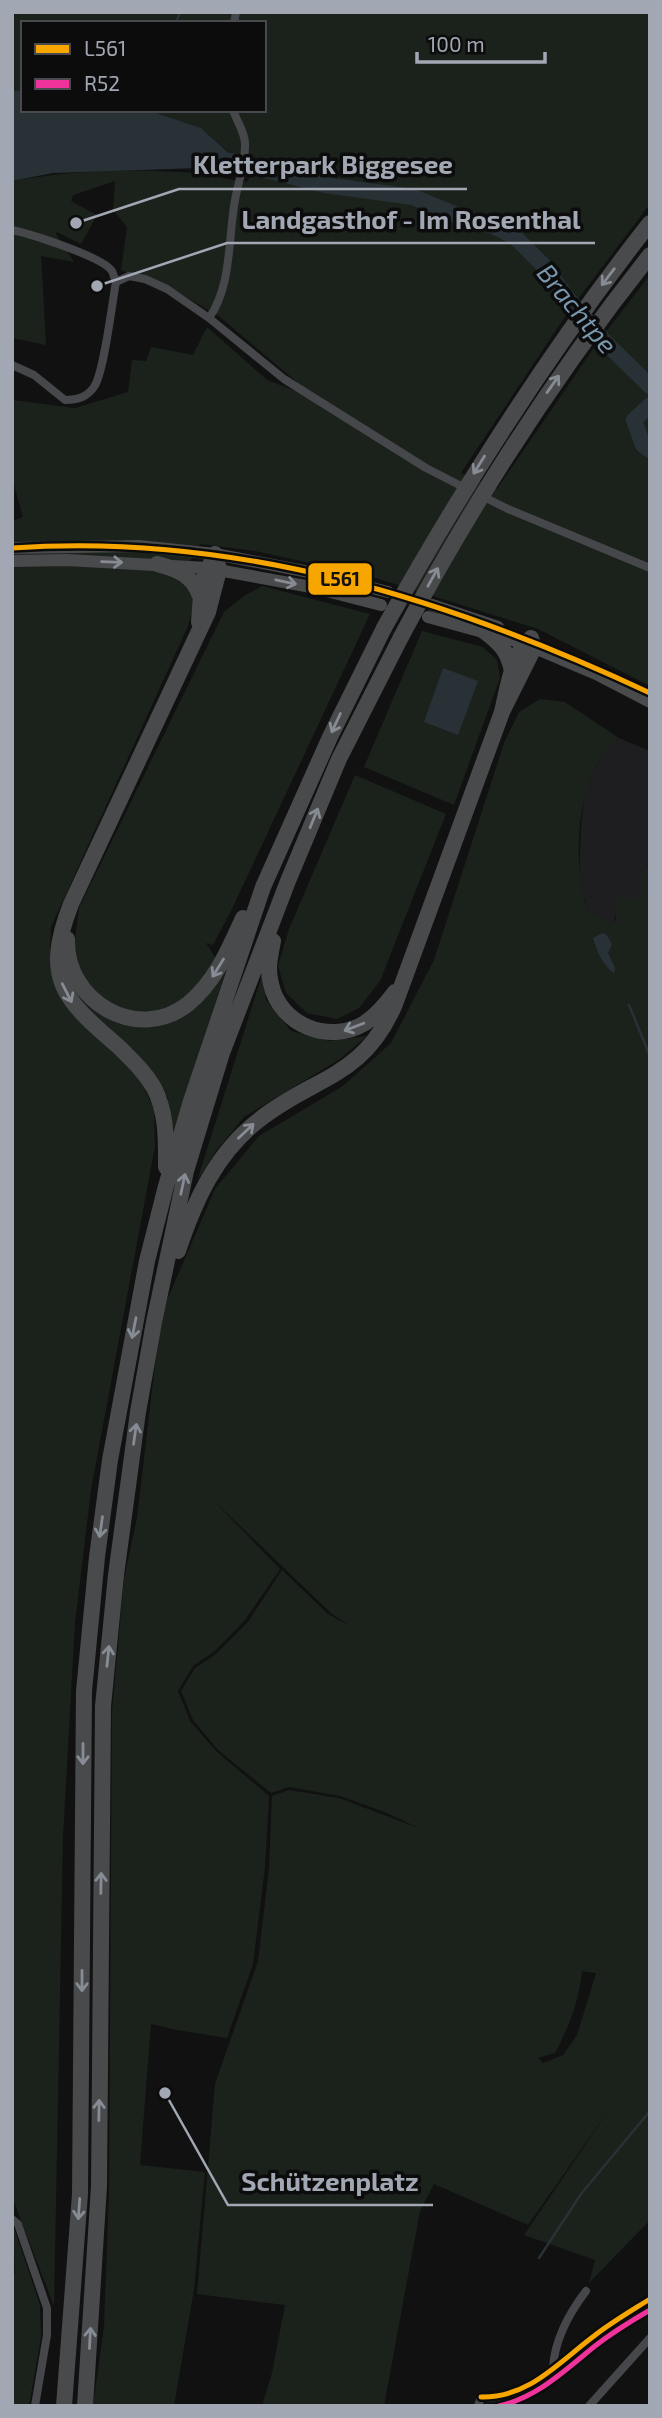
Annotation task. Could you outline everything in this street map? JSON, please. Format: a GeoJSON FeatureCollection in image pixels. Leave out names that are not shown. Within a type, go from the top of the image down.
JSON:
{"type":"FeatureCollection","features":[{"type":"Feature","properties":{"kind":"highway"},"geometry":{"type":"LineString","coordinates":[[64,2406],[80,2194],[84,1691],[110,1460],[147,1261],[166,1186],[191,1101],[263,887],[330,737],[384,628],[499,434],[577,320],[650,223]]}},
{"type":"Feature","properties":{"kind":"highway"},"geometry":{"type":"LineString","coordinates":[[85,2406],[99,2186],[103,1706],[118,1561],[138,1412],[186,1171],[218,1066],[288,881],[339,759],[456,536],[511,447],[576,351],[650,255]]}},
{"type":"Feature","properties":{"kind":"highway"},"geometry":{"type":"LineString","coordinates":[[157,564],[186,575],[194,583],[200,596]]}},
{"type":"Feature","properties":{"kind":"highway"},"geometry":{"type":"LineString","coordinates":[[195,639],[200,618],[200,596],[214,564]]}},
{"type":"Feature","properties":{"kind":"highway"},"geometry":{"type":"LineString","coordinates":[[166,1186],[166,1126],[162,1107],[153,1087],[133,1060],[78,1011],[63,985],[58,966],[58,948],[61,930],[71,904],[212,601],[214,564]]}},
{"type":"Feature","properties":{"kind":"highway"},"geometry":{"type":"LineString","coordinates":[[484,631],[503,646],[509,655],[512,671]]}},
{"type":"Feature","properties":{"kind":"highway"},"geometry":{"type":"LineString","coordinates":[[502,712],[512,671],[529,643]]}},
{"type":"Feature","properties":{"kind":"highway"},"geometry":{"type":"LineString","coordinates":[[154,1322],[167,1294],[191,1214],[219,1161],[259,1120],[344,1070],[363,1055],[385,1026],[529,643]]}},
{"type":"Feature","properties":{"kind":"highway"},"geometry":{"type":"LineString","coordinates":[[288,881],[269,964],[272,990],[287,1013],[301,1024],[317,1030],[350,1030],[372,1018],[402,981]]}},
{"type":"Feature","properties":{"kind":"highway"},"geometry":{"type":"LineString","coordinates":[[71,904],[67,946],[70,965],[77,982],[89,997],[103,1008],[130,1018],[148,1019],[166,1016],[182,1008],[205,987],[228,951],[249,903],[263,887]]}},
{"type":"Feature","properties":{"kind":"main road"},"geometry":{"type":"LineString","coordinates":[[22,554],[139,546],[381,605]]}},
{"type":"Feature","properties":{"kind":"main road"},"geometry":{"type":"LineString","coordinates":[[22,554],[309,572],[388,592]]}},
{"type":"Feature","properties":{"kind":"main road"},"geometry":{"type":"LineString","coordinates":[[529,643],[484,631],[430,611],[529,643],[650,693]]}},
{"type":"Feature","properties":{"kind":"main road"},"geometry":{"type":"LineString","coordinates":[[598,671],[650,702]]}},
{"type":"Feature","properties":{"kind":"street"},"geometry":{"type":"LineString","coordinates":[[209,318],[217,307],[225,277],[245,149],[243,133],[234,115]]}},
{"type":"Feature","properties":{"kind":"street"},"geometry":{"type":"LineString","coordinates":[[12,230],[31,234],[100,262],[111,270],[116,282],[101,370],[94,388],[85,396],[65,400],[34,375],[12,365]]}},
{"type":"Feature","properties":{"kind":"street"},"geometry":{"type":"LineString","coordinates":[[116,282],[129,276],[145,279],[167,289],[209,318],[284,379],[426,468],[508,509],[650,568]]}},
{"type":"Feature","properties":{"kind":"street"},"geometry":{"type":"LineString","coordinates":[[12,2219],[18,2224],[47,2308],[47,2336],[36,2406]]}},
{"type":"Feature","properties":{"kind":"street"},"geometry":{"type":"LineString","coordinates":[[553,2367],[554,2354],[569,2319],[586,2291]]}},
{"type":"Feature","properties":{"kind":"street"},"geometry":{"type":"LineString","coordinates":[[480,2401],[515,2392],[650,2299]]}},
{"type":"Feature","properties":{"kind":"street"},"geometry":{"type":"LineString","coordinates":[[589,2406],[650,2338]]}},
{"type":"Feature","properties":{"kind":"shaded area"},"geometry":{"type":"Polygon","coordinates":[[[12,12],[650,12],[650,204],[568,312],[461,473],[497,489],[598,342],[650,275],[650,686],[538,629],[373,577],[255,551],[200,544],[181,577],[195,601],[188,626],[51,927],[50,956],[56,981],[139,1076],[154,1110],[155,1146],[91,1490],[75,1623],[63,1836],[54,2306],[12,2197],[12,521],[23,517],[12,478],[12,400],[75,408],[128,392],[132,360],[146,361],[151,347],[193,355],[207,327],[267,380],[317,399],[220,317],[178,292],[121,270],[127,227],[113,210],[115,181],[73,195],[71,201],[97,215],[81,244],[57,232],[56,234],[74,262],[41,256],[46,345],[12,338],[12,181],[57,174],[125,170],[171,171],[247,182],[252,173],[201,128],[153,112],[266,112],[266,21],[21,21],[21,90],[12,91],[12,12]]]}},
{"type":"Feature","properties":{"kind":"shaded area"},"geometry":{"type":"Polygon","coordinates":[[[21,90],[21,112],[153,112],[201,128],[232,156],[229,176],[199,168],[53,173],[12,181],[12,91],[21,90]]]}},
{"type":"Feature","properties":{"kind":"shaded area"},"geometry":{"type":"Polygon","coordinates":[[[262,586],[370,614],[232,909],[213,945],[206,943],[225,973],[171,1140],[168,1098],[147,1066],[90,1011],[74,987],[79,908],[224,612],[262,586]]]}},
{"type":"Feature","properties":{"kind":"shaded area"},"geometry":{"type":"Polygon","coordinates":[[[422,631],[483,647],[497,660],[500,678],[454,805],[364,767],[422,631]]]}},
{"type":"Feature","properties":{"kind":"shaded area"},"geometry":{"type":"Polygon","coordinates":[[[443,668],[478,681],[458,735],[424,722],[443,668]]]}},
{"type":"Feature","properties":{"kind":"shaded area"},"geometry":{"type":"Polygon","coordinates":[[[540,699],[565,702],[619,738],[606,751],[596,767],[583,803],[579,862],[587,911],[610,924],[616,923],[614,898],[642,897],[642,872],[650,863],[650,2220],[589,2283],[595,2260],[524,2235],[611,2107],[528,2225],[434,2184],[420,2211],[384,2406],[262,2406],[272,2373],[285,2305],[197,2294],[215,2084],[258,1961],[269,1869],[272,1796],[289,1790],[339,1798],[421,1829],[340,1796],[289,1787],[271,1793],[218,1750],[193,1720],[181,1691],[195,1668],[216,1654],[248,1622],[282,1570],[328,1614],[350,1626],[331,1613],[211,1498],[280,1569],[245,1620],[215,1651],[193,1666],[178,1691],[190,1721],[216,1751],[269,1796],[265,1867],[253,1964],[227,2038],[151,2024],[140,2165],[205,2172],[194,2289],[174,2406],[93,2406],[104,2327],[109,2193],[112,1711],[124,1579],[137,1518],[161,1314],[215,1189],[259,1136],[343,1086],[391,1043],[434,960],[504,743],[519,712],[540,699]],[[582,1971],[569,2024],[555,2053],[538,2058],[543,2063],[563,2055],[577,2035],[596,1973],[582,1971]]]}},
{"type":"Feature","properties":{"kind":"shaded area"},"geometry":{"type":"Polygon","coordinates":[[[619,738],[650,751],[650,863],[642,872],[643,897],[614,916],[616,923],[610,924],[587,911],[585,899],[582,899],[579,878],[581,828],[585,788],[606,748],[619,738]]]}},
{"type":"Feature","properties":{"kind":"shaded area"},"geometry":{"type":"Polygon","coordinates":[[[355,775],[446,814],[380,981],[359,1008],[337,1019],[307,1013],[286,993],[278,966],[289,929],[355,775]]]}},
{"type":"Feature","properties":{"kind":"shaded area"},"geometry":{"type":"Polygon","coordinates":[[[602,933],[606,934],[612,944],[608,953],[615,968],[614,973],[603,962],[593,938],[602,933]]]}},
{"type":"Feature","properties":{"kind":"shaded area"},"geometry":{"type":"Polygon","coordinates":[[[262,975],[266,1000],[291,1031],[329,1041],[367,1036],[340,1059],[244,1117],[216,1151],[197,1181],[262,975]]]}},
{"type":"Feature","properties":{"kind":"shaded area"},"geometry":{"type":"Polygon","coordinates":[[[13,2225],[40,2305],[41,2337],[29,2406],[12,2406],[12,2277],[15,2273],[13,2225]]]}},
{"type":"Feature","properties":{"kind":"waterway"},"geometry":{"type":"LineString","coordinates":[[177,21],[180,12]]}},
{"type":"Feature","properties":{"kind":"waterway","name":"Brachtpe"},"geometry":{"type":"LineString","coordinates":[[210,159],[231,161],[325,185],[413,197],[469,220],[491,225],[515,237],[544,266],[605,342],[650,386]]}},
{"type":"Feature","properties":{"kind":"waterway","name":"Brachtpe"},"geometry":{"type":"LineString","coordinates":[[650,405],[634,420],[643,445],[650,450]]}},
{"type":"Feature","properties":{"kind":"waterway"},"geometry":{"type":"LineString","coordinates":[[629,1005],[650,1056]]}},
{"type":"Feature","properties":{"kind":"waterway"},"geometry":{"type":"LineString","coordinates":[[539,2258],[581,2194],[650,2111]]}},
{"type":"Feature","properties":{"kind":"transit line","name":"L561"},"geometry":{"type":"LineString","coordinates":[[12,548],[96,546],[178,551],[260,562],[340,579],[497,628],[650,693]]}},
{"type":"Feature","properties":{"kind":"transit line","name":"L561"},"geometry":{"type":"LineString","coordinates":[[481,2397],[498,2396],[529,2385],[608,2326],[650,2299]]}},
{"type":"Feature","properties":{"kind":"transit line","name":"R52"},"geometry":{"type":"LineString","coordinates":[[499,2406],[539,2389],[609,2336],[650,2310]]}},
{"type":"Feature","properties":{"kind":"place","name":"Kletterpark Biggesee"},"geometry":{"type":"Point","coordinates":[76,223]}},
{"type":"Feature","properties":{"kind":"place","name":"Landgasthof - Im Rosenthal"},"geometry":{"type":"Point","coordinates":[97,286]}},
{"type":"Feature","properties":{"kind":"place","name":"Schützenplatz"},"geometry":{"type":"Point","coordinates":[165,2093]}}]}
